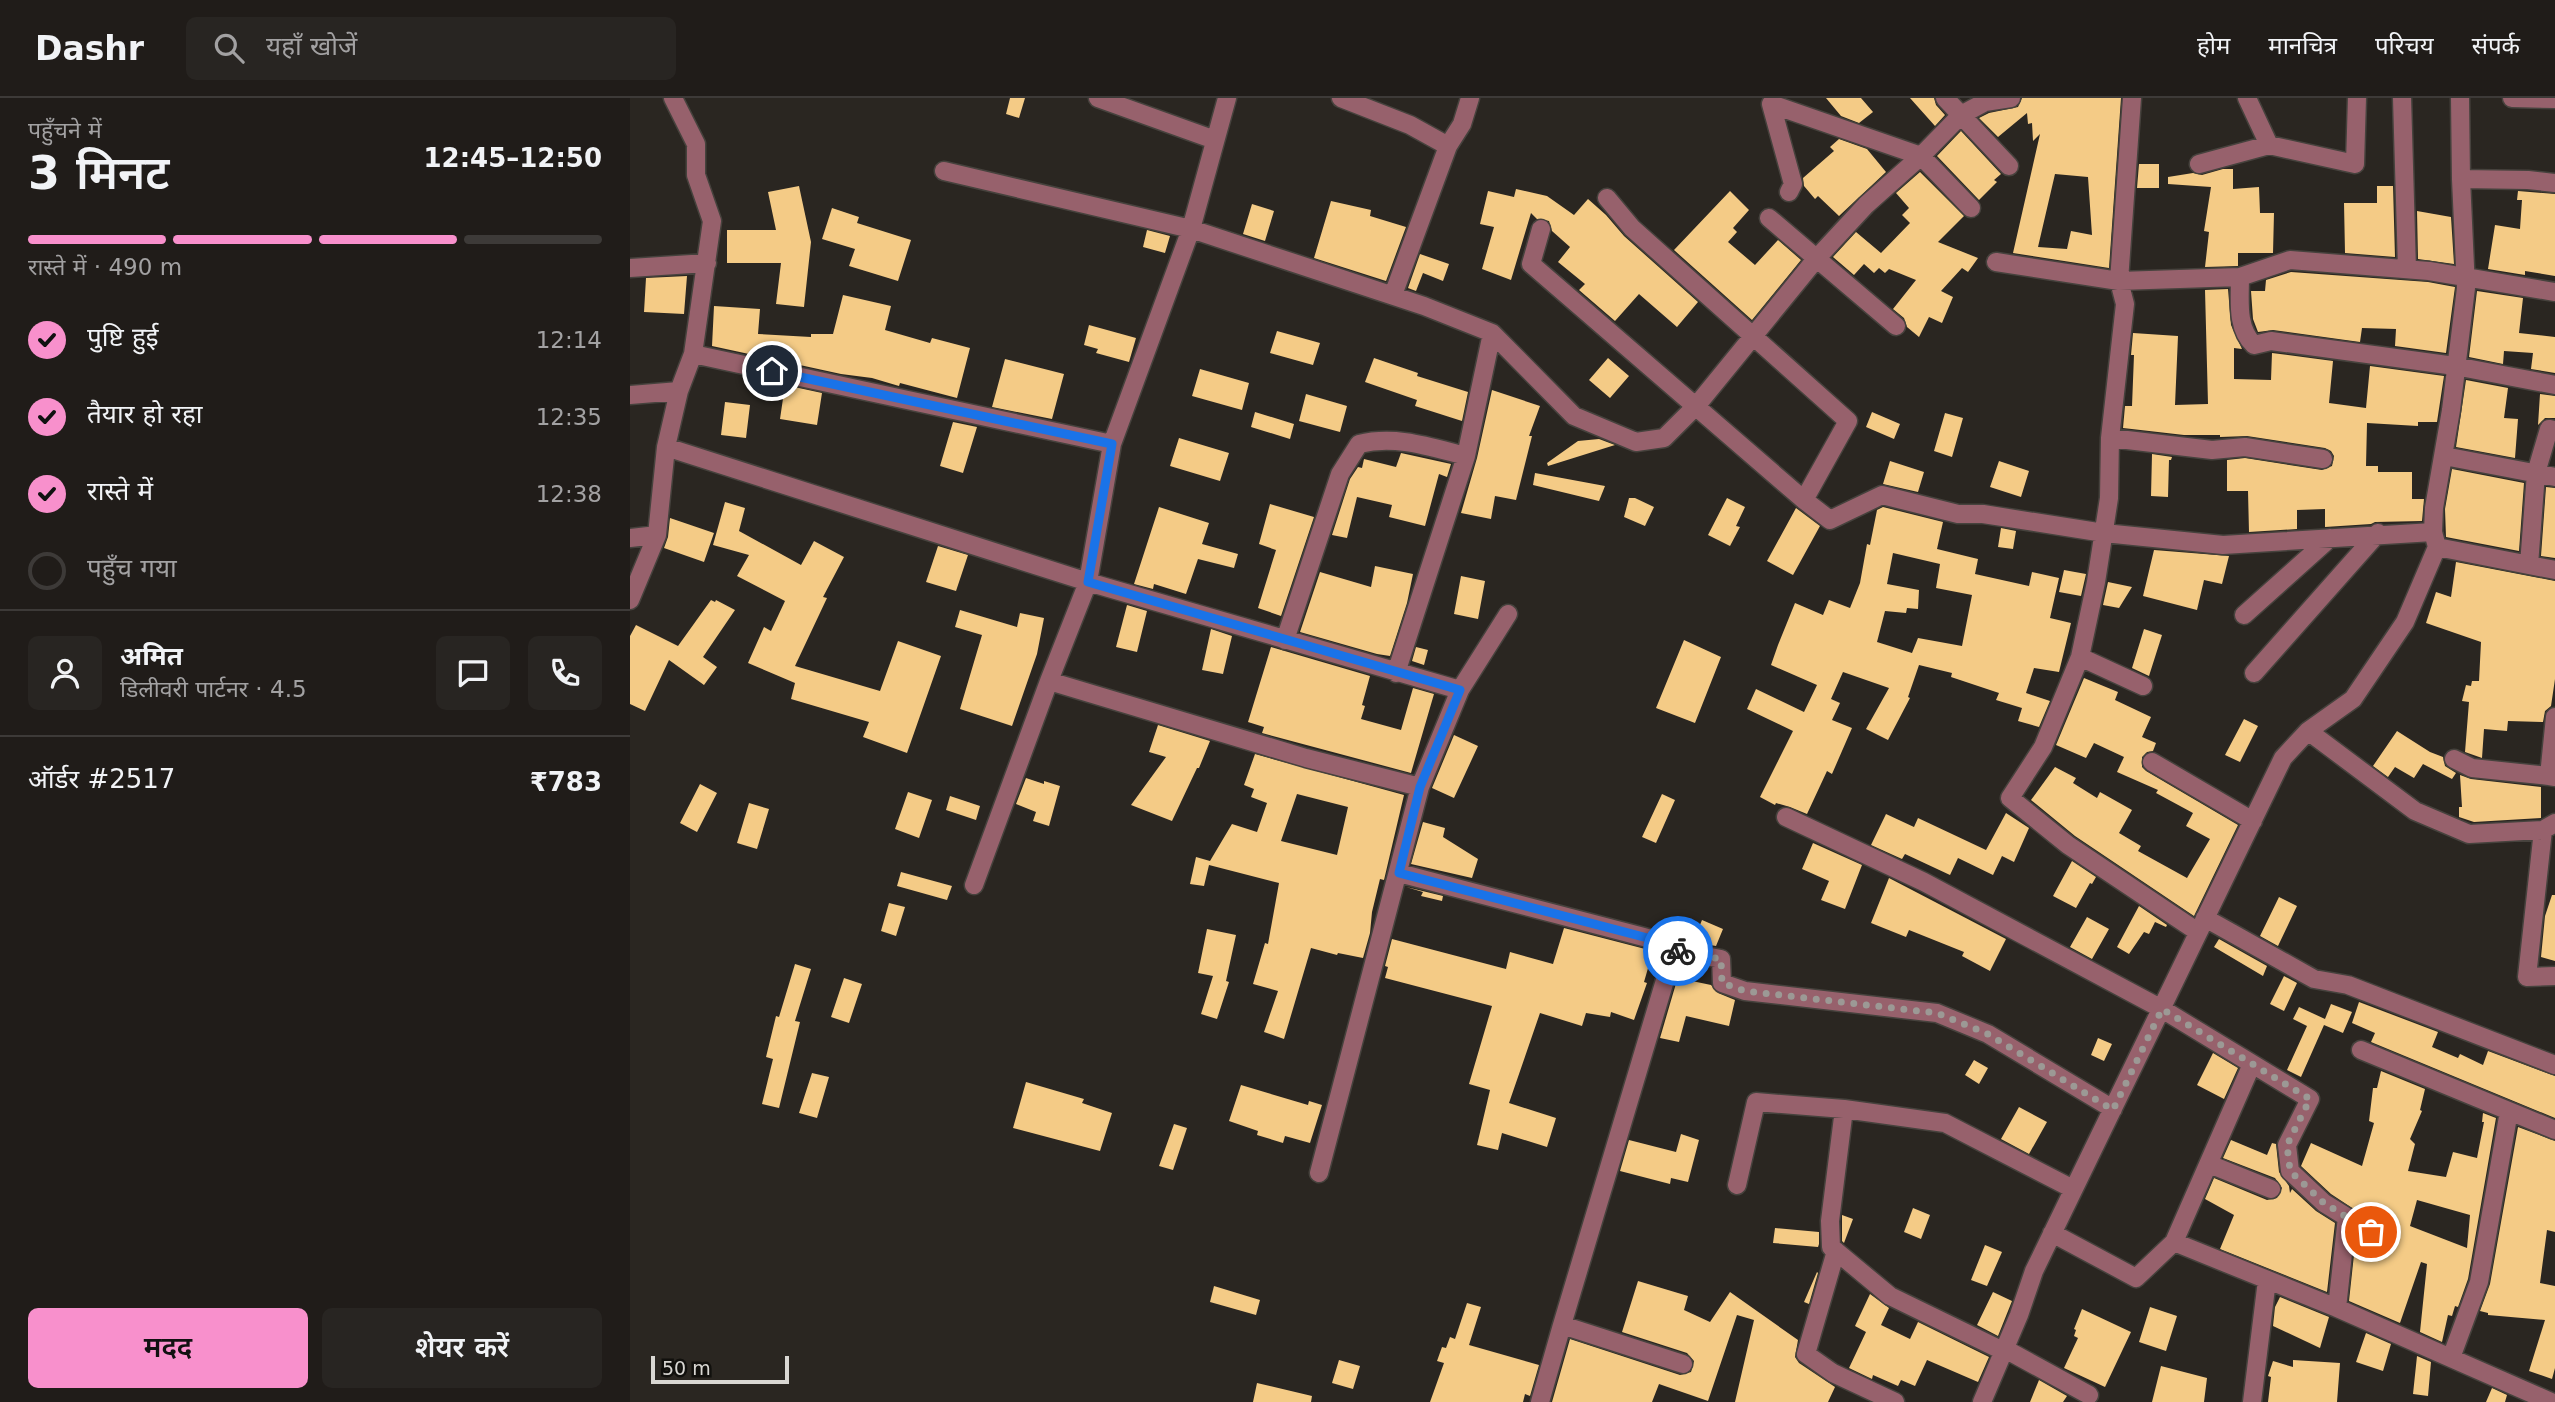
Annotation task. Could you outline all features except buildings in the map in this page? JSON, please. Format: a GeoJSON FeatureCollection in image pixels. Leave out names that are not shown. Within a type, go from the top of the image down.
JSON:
{"type":"FeatureCollection","features":[{"type":"Feature","properties":{"kind":"street"},"geometry":{"type":"LineString","coordinates":[[630,600],[637,570],[657,535],[666,447],[679,391],[693,354],[712,221],[696,175],[696,144],[673,98]]}},
{"type":"Feature","properties":{"kind":"street"},"geometry":{"type":"LineString","coordinates":[[1098,98],[1215,140]]}},
{"type":"Feature","properties":{"kind":"street"},"geometry":{"type":"LineString","coordinates":[[974,885],[1048,681],[1088,582],[1112,444],[1191,229],[1227,98]]}},
{"type":"Feature","properties":{"kind":"street"},"geometry":{"type":"LineString","coordinates":[[1341,98],[1409,125],[1448,146]]}},
{"type":"Feature","properties":{"kind":"street"},"geometry":{"type":"LineString","coordinates":[[1393,295],[1448,146],[1462,124],[1470,98]]}},
{"type":"Feature","properties":{"kind":"street"},"geometry":{"type":"LineString","coordinates":[[1945,98],[2009,166]]}},
{"type":"Feature","properties":{"kind":"street"},"geometry":{"type":"LineString","coordinates":[[944,171],[1191,229],[1393,295],[1492,333],[1574,416],[1636,442],[1664,438],[1755,336],[1816,259],[1866,205],[1921,156],[1961,115],[1985,102],[2011,98]]}},
{"type":"Feature","properties":{"kind":"street"},"geometry":{"type":"LineString","coordinates":[[2132,98],[2119,281],[2125,304],[2110,438],[2109,498],[2096,582],[2080,657],[2043,747],[2010,798],[2068,845],[2202,925],[2314,979],[2348,985],[2555,1065]]}},
{"type":"Feature","properties":{"kind":"street"},"geometry":{"type":"LineString","coordinates":[[2247,98],[2269,145]]}},
{"type":"Feature","properties":{"kind":"street"},"geometry":{"type":"LineString","coordinates":[[2199,164],[2269,145],[2354,164],[2357,98]]}},
{"type":"Feature","properties":{"kind":"street"},"geometry":{"type":"LineString","coordinates":[[2402,98],[2407,269]]}},
{"type":"Feature","properties":{"kind":"street"},"geometry":{"type":"LineString","coordinates":[[1982,1402],[2019,1315],[2034,1270],[2283,758],[2308,731],[2353,699],[2405,622],[2435,540],[2434,508],[2444,456],[2465,276],[2460,98]]}},
{"type":"Feature","properties":{"kind":"street"},"geometry":{"type":"LineString","coordinates":[[2512,98],[2555,99]]}},
{"type":"Feature","properties":{"kind":"street"},"geometry":{"type":"LineString","coordinates":[[1789,192],[1794,184],[1771,104],[1921,156],[1971,208]]}},
{"type":"Feature","properties":{"kind":"street"},"geometry":{"type":"LineString","coordinates":[[2461,179],[2555,183]]}},
{"type":"Feature","properties":{"kind":"street"},"geometry":{"type":"LineString","coordinates":[[1607,198],[1632,228],[1848,421],[1804,500]]}},
{"type":"Feature","properties":{"kind":"street"},"geometry":{"type":"LineString","coordinates":[[1769,218],[1896,326]]}},
{"type":"Feature","properties":{"kind":"street"},"geometry":{"type":"LineString","coordinates":[[1541,229],[1531,264],[1830,520],[1882,495],[1958,514],[1983,514],[2104,533],[2223,545],[2378,533],[2435,540],[2555,570]]}},
{"type":"Feature","properties":{"kind":"street"},"geometry":{"type":"LineString","coordinates":[[1996,262],[2119,281],[2240,277],[2290,260],[2465,276],[2555,292]]}},
{"type":"Feature","properties":{"kind":"street"},"geometry":{"type":"LineString","coordinates":[[630,268],[708,263]]}},
{"type":"Feature","properties":{"kind":"street"},"geometry":{"type":"LineString","coordinates":[[2240,277],[2242,326],[2248,340],[2254,345],[2271,341],[2455,366],[2555,385]]}},
{"type":"Feature","properties":{"kind":"street"},"geometry":{"type":"LineString","coordinates":[[1396,673],[1466,456],[1492,333]]}},
{"type":"Feature","properties":{"kind":"street"},"geometry":{"type":"LineString","coordinates":[[693,354],[1112,444]]}},
{"type":"Feature","properties":{"kind":"street"},"geometry":{"type":"LineString","coordinates":[[630,395],[679,391]]}},
{"type":"Feature","properties":{"kind":"street"},"geometry":{"type":"LineString","coordinates":[[2529,565],[2536,473],[2549,429],[2555,430]]}},
{"type":"Feature","properties":{"kind":"street"},"geometry":{"type":"LineString","coordinates":[[2110,438],[2212,450],[2245,447],[2323,459]]}},
{"type":"Feature","properties":{"kind":"street"},"geometry":{"type":"LineString","coordinates":[[1284,640],[1340,474],[1359,444],[1377,440],[1399,440],[1466,456]]}},
{"type":"Feature","properties":{"kind":"street"},"geometry":{"type":"LineString","coordinates":[[666,447],[1088,582],[1460,690]]}},
{"type":"Feature","properties":{"kind":"street"},"geometry":{"type":"LineString","coordinates":[[2444,456],[2555,477]]}},
{"type":"Feature","properties":{"kind":"street"},"geometry":{"type":"LineString","coordinates":[[2254,673],[2378,533]]}},
{"type":"Feature","properties":{"kind":"street"},"geometry":{"type":"LineString","coordinates":[[630,538],[657,535]]}},
{"type":"Feature","properties":{"kind":"street"},"geometry":{"type":"LineString","coordinates":[[2244,615],[2330,538]]}},
{"type":"Feature","properties":{"kind":"street"},"geometry":{"type":"LineString","coordinates":[[1319,1173],[1420,787],[1460,690],[1508,614]]}},
{"type":"Feature","properties":{"kind":"street"},"geometry":{"type":"LineString","coordinates":[[2080,657],[2143,686]]}},
{"type":"Feature","properties":{"kind":"street"},"geometry":{"type":"LineString","coordinates":[[1048,681],[1306,758],[1420,787]]}},
{"type":"Feature","properties":{"kind":"street"},"geometry":{"type":"LineString","coordinates":[[2454,759],[2472,768],[2552,776],[2555,718]]}},
{"type":"Feature","properties":{"kind":"street"},"geometry":{"type":"LineString","coordinates":[[2308,731],[2415,811],[2469,834],[2549,826],[2527,977],[2555,976]]}},
{"type":"Feature","properties":{"kind":"street"},"geometry":{"type":"LineString","coordinates":[[2152,762],[2253,821]]}},
{"type":"Feature","properties":{"kind":"street"},"geometry":{"type":"LineString","coordinates":[[1786,817],[1924,883],[2162,1009],[2310,1099],[2287,1145],[2290,1171],[2324,1203],[2371,1232]]}},
{"type":"Feature","properties":{"kind":"street"},"geometry":{"type":"LineString","coordinates":[[1399,873],[1659,941],[1674,950],[1721,959],[1722,983],[1745,991],[1937,1013],[1988,1034],[2113,1110]]}},
{"type":"Feature","properties":{"kind":"street"},"geometry":{"type":"LineString","coordinates":[[1540,1402],[1674,950]]}},
{"type":"Feature","properties":{"kind":"street"},"geometry":{"type":"LineString","coordinates":[[2361,1050],[2555,1129]]}},
{"type":"Feature","properties":{"kind":"street"},"geometry":{"type":"LineString","coordinates":[[2052,1233],[2136,1278],[2174,1242],[2252,1064]]}},
{"type":"Feature","properties":{"kind":"street"},"geometry":{"type":"LineString","coordinates":[[1737,1185],[1756,1102],[1844,1109],[1945,1123],[2073,1189]]}},
{"type":"Feature","properties":{"kind":"street"},"geometry":{"type":"LineString","coordinates":[[1844,1109],[1830,1220],[1831,1247],[1890,1296],[1999,1349],[2005,1349],[2089,1395]]}},
{"type":"Feature","properties":{"kind":"street"},"geometry":{"type":"LineString","coordinates":[[2451,1358],[2479,1282],[2509,1111]]}},
{"type":"Feature","properties":{"kind":"street"},"geometry":{"type":"LineString","coordinates":[[2209,1164],[2271,1189]]}},
{"type":"Feature","properties":{"kind":"street"},"geometry":{"type":"LineString","coordinates":[[2336,1308],[2347,1217]]}},
{"type":"Feature","properties":{"kind":"street"},"geometry":{"type":"LineString","coordinates":[[2174,1242],[2336,1308],[2551,1402]]}},
{"type":"Feature","properties":{"kind":"street"},"geometry":{"type":"LineString","coordinates":[[1836,1251],[1806,1353],[1833,1373],[1895,1402]]}},
{"type":"Feature","properties":{"kind":"street"},"geometry":{"type":"LineString","coordinates":[[2252,1402],[2267,1280]]}},
{"type":"Feature","properties":{"kind":"street"},"geometry":{"type":"LineString","coordinates":[[1562,1325],[1683,1364]]}},
{"type":"Feature","properties":{"kind":"way so far"},"geometry":{"type":"LineString","coordinates":[[1678,951],[1721,959],[1722,983],[1745,991],[1937,1013],[1988,1034],[2113,1110],[2162,1009],[2310,1099],[2287,1145],[2290,1171],[2324,1203],[2371,1232]]}},
{"type":"Feature","properties":{"kind":"route"},"geometry":{"type":"LineString","coordinates":[[772,371],[1112,444],[1088,582],[1460,690],[1420,787],[1399,873],[1659,941],[1678,951]]}}]}
